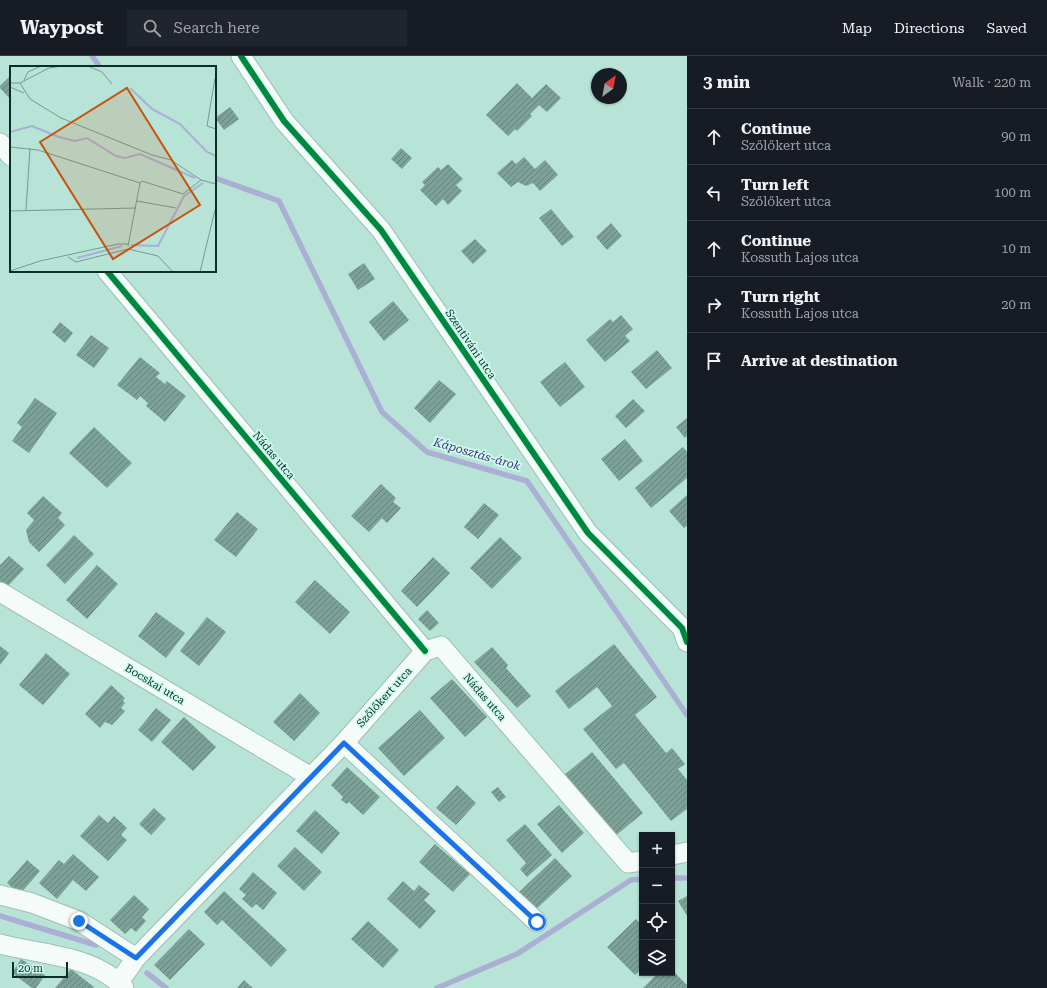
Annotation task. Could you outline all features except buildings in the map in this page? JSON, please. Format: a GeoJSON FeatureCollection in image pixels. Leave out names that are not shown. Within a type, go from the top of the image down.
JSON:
{"type":"FeatureCollection","features":[{"type":"Feature","properties":{"kind":"street","name":"Szentiváni utca"},"geometry":{"type":"LineString","coordinates":[[241,56],[284,121],[381,230],[588,533],[682,628],[687,642]]}},
{"type":"Feature","properties":{"kind":"street"},"geometry":{"type":"LineString","coordinates":[[0,143],[10,155]]}},
{"type":"Feature","properties":{"kind":"street","name":"Nádas utca"},"geometry":{"type":"LineString","coordinates":[[108,272],[425,651],[441,646],[635,862]]}},
{"type":"Feature","properties":{"kind":"street","name":"Bocskai utca"},"geometry":{"type":"LineString","coordinates":[[0,592],[310,777]]}},
{"type":"Feature","properties":{"kind":"street","name":"Szőlőkert utca"},"geometry":{"type":"LineString","coordinates":[[122,985],[136,958],[154,938],[344,743],[425,651]]}},
{"type":"Feature","properties":{"kind":"street"},"geometry":{"type":"LineString","coordinates":[[344,743],[537,922]]}},
{"type":"Feature","properties":{"kind":"street"},"geometry":{"type":"LineString","coordinates":[[675,854],[687,852]]}},
{"type":"Feature","properties":{"kind":"street"},"geometry":{"type":"LineString","coordinates":[[0,895],[32,903],[79,921],[136,958]]}},
{"type":"Feature","properties":{"kind":"street"},"geometry":{"type":"LineString","coordinates":[[0,944],[87,963],[122,985]]}},
{"type":"Feature","properties":{"kind":"waterway","name":"Káposztás-árok"},"geometry":{"type":"LineString","coordinates":[[92,56],[99,66]]}},
{"type":"Feature","properties":{"kind":"waterway","name":"Káposztás-árok"},"geometry":{"type":"LineString","coordinates":[[216,178],[279,201],[382,412],[427,452],[527,481],[687,715]]}},
{"type":"Feature","properties":{"kind":"waterway"},"geometry":{"type":"LineString","coordinates":[[675,878],[687,878]]}},
{"type":"Feature","properties":{"kind":"waterway"},"geometry":{"type":"LineString","coordinates":[[437,988],[517,954],[631,880],[639,879]]}},
{"type":"Feature","properties":{"kind":"waterway"},"geometry":{"type":"LineString","coordinates":[[0,916],[96,945]]}},
{"type":"Feature","properties":{"kind":"waterway"},"geometry":{"type":"LineString","coordinates":[[147,973],[166,988]]}},
{"type":"Feature","properties":{"kind":"cycle path"},"geometry":{"type":"LineString","coordinates":[[241,56],[284,121],[381,230],[588,533],[682,628],[687,642]]}},
{"type":"Feature","properties":{"kind":"cycle path"},"geometry":{"type":"LineString","coordinates":[[108,272],[425,651]]}},
{"type":"Feature","properties":{"kind":"route"},"geometry":{"type":"LineString","coordinates":[[79,921],[136,958],[344,743],[537,922]]}}]}
